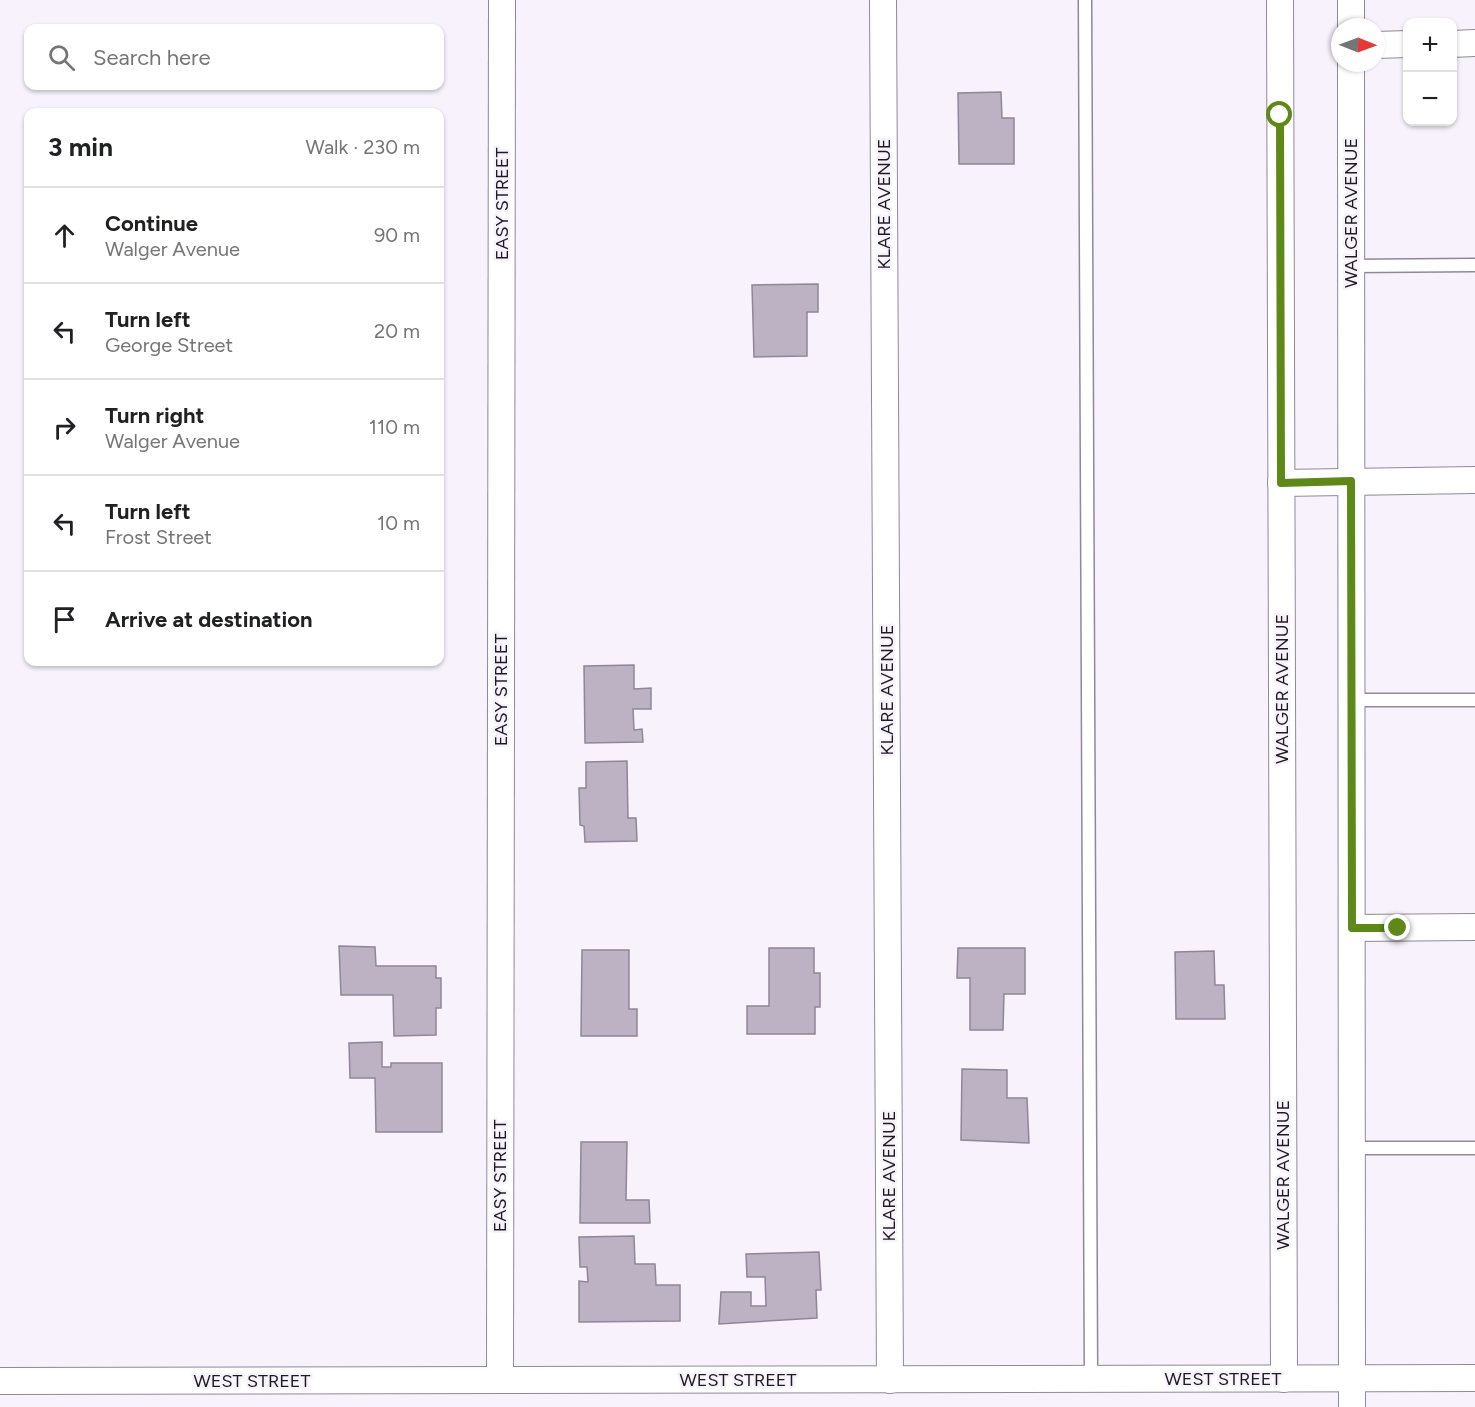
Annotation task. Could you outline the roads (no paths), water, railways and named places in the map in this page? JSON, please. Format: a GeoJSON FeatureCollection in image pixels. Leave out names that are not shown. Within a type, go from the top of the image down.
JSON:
{"type":"FeatureCollection","features":[{"type":"Feature","properties":{"kind":"street","name":"EASY STREET"},"geometry":{"type":"LineString","coordinates":[[500,1380],[502,0]]}},
{"type":"Feature","properties":{"kind":"street","name":"KLARE AVENUE"},"geometry":{"type":"LineString","coordinates":[[883,0],[890,1380]]}},
{"type":"Feature","properties":{"kind":"street","name":"WALGER AVENUE"},"geometry":{"type":"LineString","coordinates":[[1280,0],[1284,1379]]}},
{"type":"Feature","properties":{"kind":"street"},"geometry":{"type":"LineString","coordinates":[[1351,0],[1351,18]]}},
{"type":"Feature","properties":{"kind":"street"},"geometry":{"type":"LineString","coordinates":[[1385,45],[1403,44]]}},
{"type":"Feature","properties":{"kind":"street"},"geometry":{"type":"LineString","coordinates":[[1457,44],[1475,44]]}},
{"type":"Feature","properties":{"kind":"street","name":"WALGER AVENUE"},"geometry":{"type":"LineString","coordinates":[[1351,72],[1352,1407]]}},
{"type":"Feature","properties":{"kind":"street"},"geometry":{"type":"LineString","coordinates":[[1281,483],[1475,480]]}},
{"type":"Feature","properties":{"kind":"street"},"geometry":{"type":"LineString","coordinates":[[1352,928],[1475,927]]}},
{"type":"Feature","properties":{"kind":"street","name":"WEST STREET"},"geometry":{"type":"LineString","coordinates":[[0,1381],[1475,1378]]}},
{"type":"Feature","properties":{"kind":"lane"},"geometry":{"type":"LineString","coordinates":[[1085,0],[1091,1379]]}},
{"type":"Feature","properties":{"kind":"lane"},"geometry":{"type":"LineString","coordinates":[[1352,266],[1475,265]]}},
{"type":"Feature","properties":{"kind":"lane"},"geometry":{"type":"LineString","coordinates":[[1352,700],[1475,700]]}},
{"type":"Feature","properties":{"kind":"lane"},"geometry":{"type":"LineString","coordinates":[[1352,1148],[1475,1148]]}}]}
